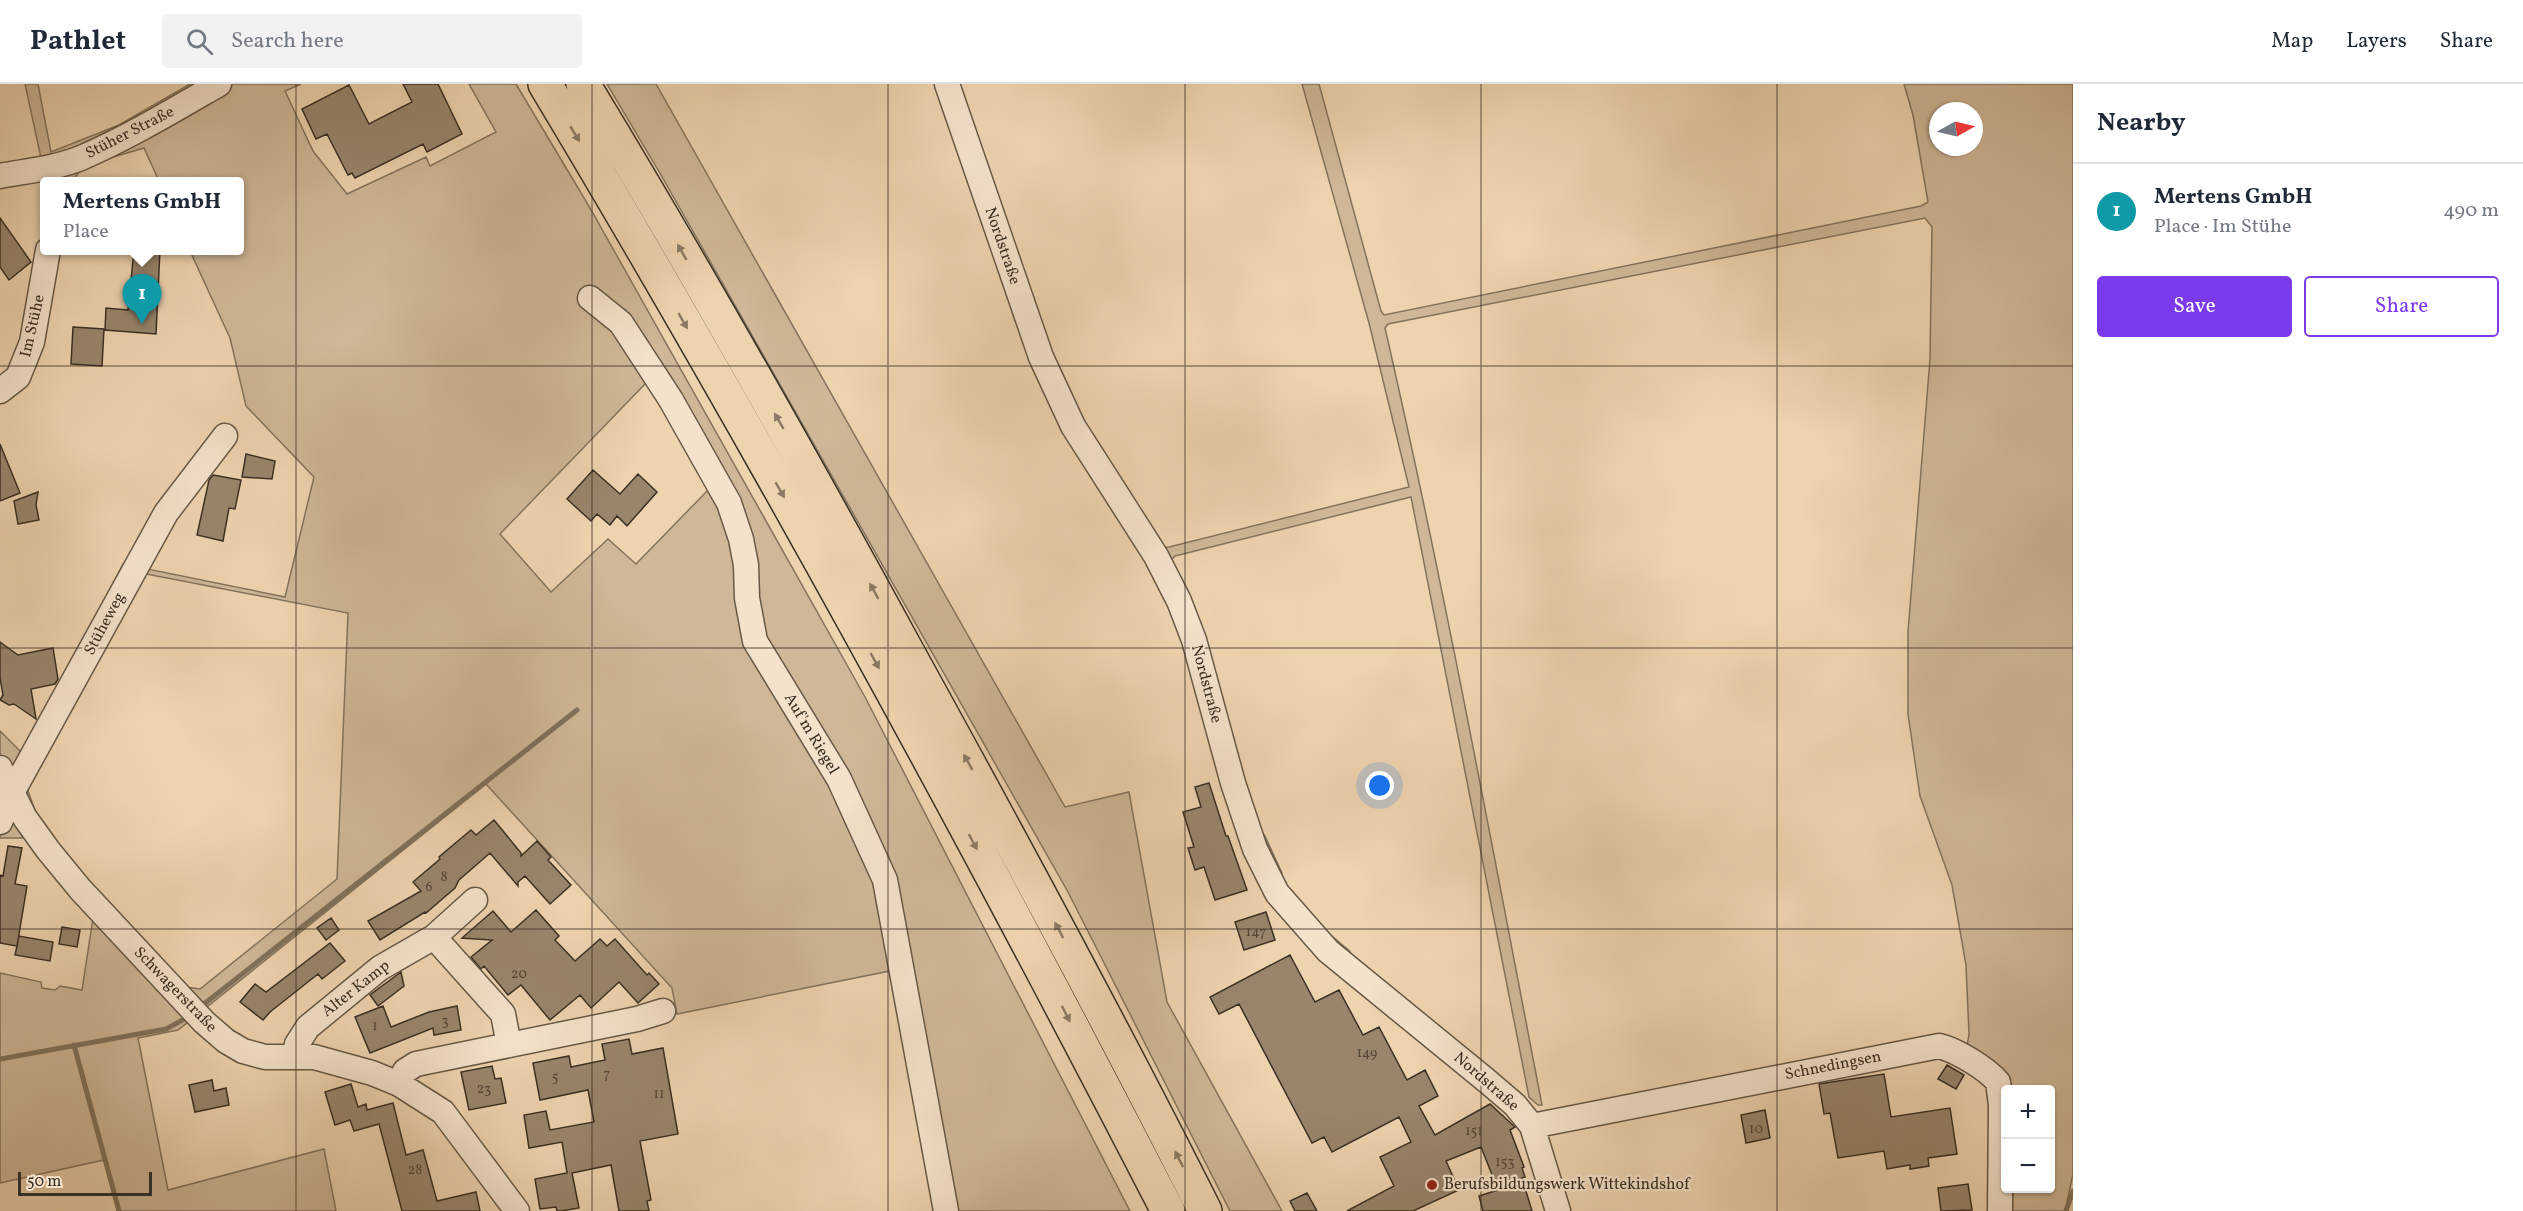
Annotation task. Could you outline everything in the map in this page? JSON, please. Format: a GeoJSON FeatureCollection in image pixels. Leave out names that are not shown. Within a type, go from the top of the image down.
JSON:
{"type":"FeatureCollection","features":[{"type":"Feature","properties":{"kind":"highway"},"geometry":{"type":"LineString","coordinates":[[545,84],[612,196],[827,573],[1063,1008],[1168,1211]]}},
{"type":"Feature","properties":{"kind":"highway"},"geometry":{"type":"LineString","coordinates":[[583,84],[645,187],[845,537],[1118,1039],[1205,1211]]}},
{"type":"Feature","properties":{"kind":"street","name":"Stüher Straße"},"geometry":{"type":"LineString","coordinates":[[0,176],[60,173],[80,158],[158,121],[219,84]]}},
{"type":"Feature","properties":{"kind":"street","name":"Nordstraße"},"geometry":{"type":"LineString","coordinates":[[947,84],[1041,357],[1073,426],[1151,548],[1179,601],[1194,640],[1233,783],[1255,849],[1276,893],[1328,951],[1515,1106],[1532,1126],[1558,1211]]}},
{"type":"Feature","properties":{"kind":"street","name":"Im Stühe"},"geometry":{"type":"LineString","coordinates":[[0,391],[18,378],[32,342],[47,255]]}},
{"type":"Feature","properties":{"kind":"street","name":"Auf'm Riegel"},"geometry":{"type":"LineString","coordinates":[[590,298],[621,323],[671,400],[729,503],[741,539],[746,565],[747,598],[755,641],[839,779],[885,880],[946,1211]]}},
{"type":"Feature","properties":{"kind":"street","name":"Stüheweg"},"geometry":{"type":"LineString","coordinates":[[0,822],[13,791],[166,513],[225,436]]}},
{"type":"Feature","properties":{"kind":"street","name":"Schwagerstraße"},"geometry":{"type":"LineString","coordinates":[[0,768],[25,818],[73,882],[197,1014],[226,1041],[243,1051],[265,1057],[314,1057],[372,1073],[399,1084],[443,1112],[517,1211]]}},
{"type":"Feature","properties":{"kind":"street","name":"Alter Kamp"},"geometry":{"type":"LineString","coordinates":[[294,1056],[297,1044],[308,1027],[380,968],[434,937],[475,900]]}},
{"type":"Feature","properties":{"kind":"street"},"geometry":{"type":"LineString","coordinates":[[434,937],[503,1014],[509,1045]]}},
{"type":"Feature","properties":{"kind":"street"},"geometry":{"type":"LineString","coordinates":[[399,1084],[405,1071],[416,1064],[638,1019],[663,1011]]}},
{"type":"Feature","properties":{"kind":"street","name":"Schnedingsen"},"geometry":{"type":"LineString","coordinates":[[1532,1126],[1939,1046],[1983,1068],[1998,1082],[2001,1105],[2000,1211]]}},
{"type":"Feature","properties":{"kind":"shaded area"},"geometry":{"type":"Polygon","coordinates":[[[25,84],[38,84],[51,152],[119,125],[190,84],[301,84],[285,91],[313,151],[347,194],[426,157],[430,166],[496,132],[469,84],[516,84],[590,208],[865,697],[1130,1211],[938,1211],[895,970],[677,1014],[672,988],[486,784],[178,1030],[138,1038],[168,1190],[324,1149],[336,1211],[118,1211],[104,1160],[0,1183],[0,973],[41,982],[42,988],[55,990],[60,986],[82,990],[93,918],[29,838],[0,838],[0,731],[21,752],[72,663],[123,564],[285,597],[314,477],[246,406],[230,338],[192,255],[244,255],[244,177],[157,177],[144,148],[83,166],[76,177],[45,177],[25,84]],[[647,382],[500,534],[551,592],[608,539],[636,564],[711,487],[647,382]],[[141,573],[31,779],[28,791],[37,816],[67,859],[186,987],[200,989],[337,879],[348,613],[141,573]]]}},
{"type":"Feature","properties":{"kind":"shaded area"},"geometry":{"type":"Polygon","coordinates":[[[607,84],[656,84],[1065,807],[1129,792],[1167,1002],[1282,1211],[1230,1211],[1068,892],[661,175],[607,84]]]}},
{"type":"Feature","properties":{"kind":"shaded area"},"geometry":{"type":"Polygon","coordinates":[[[1302,84],[1319,84],[1381,311],[1384,315],[1921,206],[1928,202],[1913,115],[1904,84],[2073,84],[2073,1174],[2065,1211],[1998,1211],[1988,1085],[1966,1053],[1969,1034],[1966,965],[1952,885],[1920,796],[1908,714],[1908,632],[1930,359],[1932,227],[1925,218],[1388,324],[1385,328],[1447,618],[1542,1105],[1538,1105],[1529,1097],[1411,497],[1175,556],[1168,563],[1159,548],[1409,487],[1369,323],[1302,84]]]}},
{"type":"Feature","properties":{"kind":"building"},"geometry":{"type":"Polygon","coordinates":[[[403,84],[438,84],[462,134],[427,152],[423,144],[355,178],[352,173],[348,175],[327,134],[316,139],[302,109],[349,85],[369,124],[412,102],[403,84]]]}},
{"type":"Feature","properties":{"kind":"building"},"geometry":{"type":"Polygon","coordinates":[[[0,218],[31,262],[9,280],[0,267],[0,218]]]}},
{"type":"Feature","properties":{"kind":"building"},"geometry":{"type":"Polygon","coordinates":[[[134,255],[160,255],[156,334],[105,330],[106,308],[128,310],[134,255]]]}},
{"type":"Feature","properties":{"kind":"building"},"geometry":{"type":"Polygon","coordinates":[[[73,327],[104,329],[102,366],[71,364],[73,327]]]}},
{"type":"Feature","properties":{"kind":"building"},"geometry":{"type":"Polygon","coordinates":[[[0,444],[20,493],[0,501],[0,444]]]}},
{"type":"Feature","properties":{"kind":"building"},"geometry":{"type":"Polygon","coordinates":[[[246,454],[275,461],[272,479],[242,477],[246,454]]]}},
{"type":"Feature","properties":{"kind":"building"},"geometry":{"type":"Polygon","coordinates":[[[593,470],[620,494],[638,474],[657,492],[627,526],[617,516],[610,525],[597,514],[591,521],[567,499],[593,470]]]}},
{"type":"Feature","properties":{"kind":"building"},"geometry":{"type":"Polygon","coordinates":[[[213,475],[241,480],[235,509],[229,508],[223,541],[197,535],[209,480],[213,475]]]}},
{"type":"Feature","properties":{"kind":"building"},"geometry":{"type":"Polygon","coordinates":[[[38,492],[36,505],[39,520],[18,524],[14,501],[38,492]]]}},
{"type":"Feature","properties":{"kind":"building"},"geometry":{"type":"Polygon","coordinates":[[[0,642],[18,655],[53,648],[58,679],[55,684],[31,689],[36,719],[14,704],[9,705],[0,700],[3,695],[0,678],[0,642]]]}},
{"type":"Feature","properties":{"kind":"building"},"geometry":{"type":"Polygon","coordinates":[[[1209,783],[1247,890],[1215,900],[1204,867],[1195,870],[1188,848],[1194,847],[1183,812],[1201,807],[1195,787],[1209,783]]]}},
{"type":"Feature","properties":{"kind":"building"},"geometry":{"type":"Polygon","coordinates":[[[494,820],[521,853],[521,856],[537,841],[551,857],[548,860],[571,885],[550,904],[525,876],[518,882],[518,886],[490,853],[426,913],[380,940],[368,921],[421,891],[413,882],[471,830],[476,835],[494,820]]]}},
{"type":"Feature","properties":{"kind":"building"},"geometry":{"type":"Polygon","coordinates":[[[8,846],[22,848],[15,884],[27,886],[17,946],[0,943],[0,875],[3,876],[8,846]]]}},
{"type":"Feature","properties":{"kind":"building"},"geometry":{"type":"Polygon","coordinates":[[[536,910],[559,936],[555,940],[575,961],[600,939],[607,946],[615,939],[647,975],[649,973],[659,984],[638,1003],[619,982],[591,1008],[580,995],[550,1020],[521,985],[508,995],[484,966],[481,969],[471,957],[492,940],[462,938],[493,911],[511,932],[536,910]]]}},
{"type":"Feature","properties":{"kind":"building"},"geometry":{"type":"Polygon","coordinates":[[[1266,912],[1275,940],[1244,950],[1235,922],[1266,912]]]}},
{"type":"Feature","properties":{"kind":"building"},"geometry":{"type":"Polygon","coordinates":[[[331,918],[339,930],[326,940],[317,928],[331,918]]]}},
{"type":"Feature","properties":{"kind":"building"},"geometry":{"type":"Polygon","coordinates":[[[62,927],[80,930],[77,947],[59,944],[62,927]]]}},
{"type":"Feature","properties":{"kind":"building"},"geometry":{"type":"Polygon","coordinates":[[[19,936],[53,942],[50,961],[15,955],[19,936]]]}},
{"type":"Feature","properties":{"kind":"building"},"geometry":{"type":"Polygon","coordinates":[[[330,943],[345,961],[322,979],[318,974],[263,1020],[240,1002],[255,984],[266,992],[330,943]]]}},
{"type":"Feature","properties":{"kind":"building"},"geometry":{"type":"Polygon","coordinates":[[[1290,955],[1315,1002],[1339,990],[1363,1035],[1379,1027],[1407,1080],[1425,1070],[1438,1096],[1419,1106],[1435,1135],[1490,1104],[1515,1127],[1510,1130],[1524,1167],[1522,1168],[1525,1177],[1522,1178],[1532,1211],[1483,1211],[1479,1196],[1498,1190],[1481,1147],[1446,1161],[1459,1190],[1413,1211],[1347,1211],[1394,1186],[1380,1157],[1411,1142],[1399,1117],[1332,1152],[1324,1137],[1312,1143],[1239,1004],[1219,1014],[1210,997],[1290,955]]]}},
{"type":"Feature","properties":{"kind":"building"},"geometry":{"type":"Polygon","coordinates":[[[401,972],[404,986],[378,1006],[370,995],[401,972]]]}},
{"type":"Feature","properties":{"kind":"building"},"geometry":{"type":"Polygon","coordinates":[[[383,1006],[391,1027],[429,1012],[457,1006],[461,1030],[434,1035],[433,1028],[370,1053],[355,1017],[383,1006]]]}},
{"type":"Feature","properties":{"kind":"building"},"geometry":{"type":"Polygon","coordinates":[[[629,1039],[632,1054],[663,1048],[678,1134],[640,1141],[651,1200],[647,1201],[649,1211],[619,1211],[611,1165],[572,1173],[579,1208],[561,1211],[557,1211],[556,1207],[540,1209],[535,1179],[567,1173],[562,1142],[529,1148],[524,1115],[546,1111],[550,1130],[594,1122],[588,1090],[540,1100],[533,1063],[569,1056],[571,1067],[605,1060],[602,1044],[629,1039]]]}},
{"type":"Feature","properties":{"kind":"building"},"geometry":{"type":"Polygon","coordinates":[[[1947,1065],[1964,1075],[1956,1089],[1938,1079],[1947,1065]]]}},
{"type":"Feature","properties":{"kind":"building"},"geometry":{"type":"Polygon","coordinates":[[[492,1066],[495,1079],[501,1078],[506,1103],[469,1110],[461,1072],[492,1066]]]}},
{"type":"Feature","properties":{"kind":"building"},"geometry":{"type":"Polygon","coordinates":[[[1884,1074],[1891,1117],[1950,1108],[1957,1154],[1928,1158],[1929,1166],[1910,1169],[1910,1165],[1887,1169],[1884,1151],[1838,1158],[1830,1113],[1824,1114],[1819,1084],[1884,1074]]]}},
{"type":"Feature","properties":{"kind":"building"},"geometry":{"type":"Polygon","coordinates":[[[212,1080],[214,1091],[226,1088],[229,1105],[195,1112],[189,1085],[212,1080]]]}},
{"type":"Feature","properties":{"kind":"building"},"geometry":{"type":"Polygon","coordinates":[[[351,1084],[358,1107],[366,1104],[367,1110],[393,1103],[406,1155],[423,1150],[437,1201],[476,1192],[480,1211],[402,1211],[379,1124],[354,1131],[350,1120],[335,1125],[325,1092],[351,1084]]]}},
{"type":"Feature","properties":{"kind":"building"},"geometry":{"type":"Polygon","coordinates":[[[1765,1110],[1770,1138],[1746,1143],[1741,1115],[1765,1110]]]}},
{"type":"Feature","properties":{"kind":"building"},"geometry":{"type":"Polygon","coordinates":[[[1968,1184],[1972,1210],[1941,1211],[1938,1188],[1968,1184]]]}},
{"type":"Feature","properties":{"kind":"building"},"geometry":{"type":"Polygon","coordinates":[[[1307,1193],[1317,1211],[1295,1211],[1290,1201],[1307,1193]]]}},
{"type":"Feature","properties":{"kind":"waterway"},"geometry":{"type":"LineString","coordinates":[[199,1008],[577,710]]}},
{"type":"Feature","properties":{"kind":"waterway"},"geometry":{"type":"LineString","coordinates":[[1263,836],[1280,873]]}},
{"type":"Feature","properties":{"kind":"waterway"},"geometry":{"type":"LineString","coordinates":[[1330,937],[1348,952]]}},
{"type":"Feature","properties":{"kind":"waterway"},"geometry":{"type":"LineString","coordinates":[[0,1059],[166,1029],[190,1016]]}},
{"type":"Feature","properties":{"kind":"waterway"},"geometry":{"type":"LineString","coordinates":[[74,1045],[119,1211]]}},
{"type":"Feature","properties":{"kind":"waterway"},"geometry":{"type":"LineString","coordinates":[[2066,1211],[2073,1191]]}},
{"type":"Feature","properties":{"kind":"place","name":"Mertens GmbH"},"geometry":{"type":"Point","coordinates":[142,324]}},
{"type":"Feature","properties":{"kind":"place","name":"Berufsbildungswerk Wittekindshof"},"geometry":{"type":"Point","coordinates":[1432,1185]}}]}
